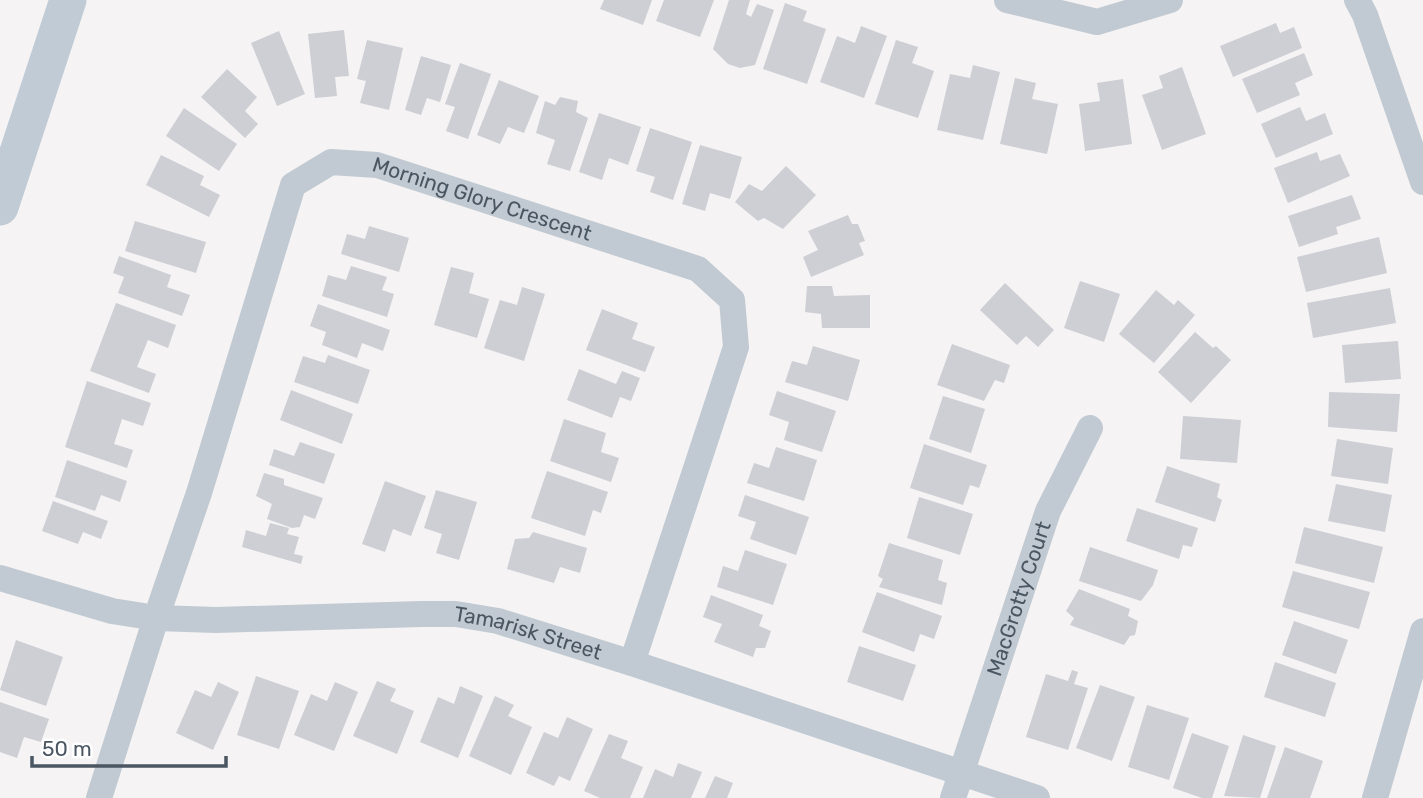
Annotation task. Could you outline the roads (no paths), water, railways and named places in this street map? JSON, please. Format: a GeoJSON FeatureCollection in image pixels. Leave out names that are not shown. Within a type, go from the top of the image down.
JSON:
{"type":"FeatureCollection","features":[{"type":"Feature","properties":{"kind":"main road"},"geometry":{"type":"LineString","coordinates":[[0,207],[68,0]]}},
{"type":"Feature","properties":{"kind":"street"},"geometry":{"type":"LineString","coordinates":[[1007,0],[1097,22],[1170,0]]}},
{"type":"Feature","properties":{"kind":"street"},"geometry":{"type":"LineString","coordinates":[[1357,0],[1418,154],[1423,182]]}},
{"type":"Feature","properties":{"kind":"street","name":"Morning Glory Crescent"},"geometry":{"type":"LineString","coordinates":[[99,798],[199,492],[293,185],[331,162],[377,165],[698,269],[732,300],[736,347],[632,663]]}},
{"type":"Feature","properties":{"kind":"street","name":"MacGrotty Court"},"geometry":{"type":"LineString","coordinates":[[957,786],[1048,511],[1090,428]]}},
{"type":"Feature","properties":{"kind":"street","name":"Tamarisk Street"},"geometry":{"type":"LineString","coordinates":[[0,578],[112,611],[156,618],[216,620],[456,614],[498,621],[632,663],[957,786],[1037,798]]}},
{"type":"Feature","properties":{"kind":"street"},"geometry":{"type":"LineString","coordinates":[[1375,798],[1423,631]]}}]}
